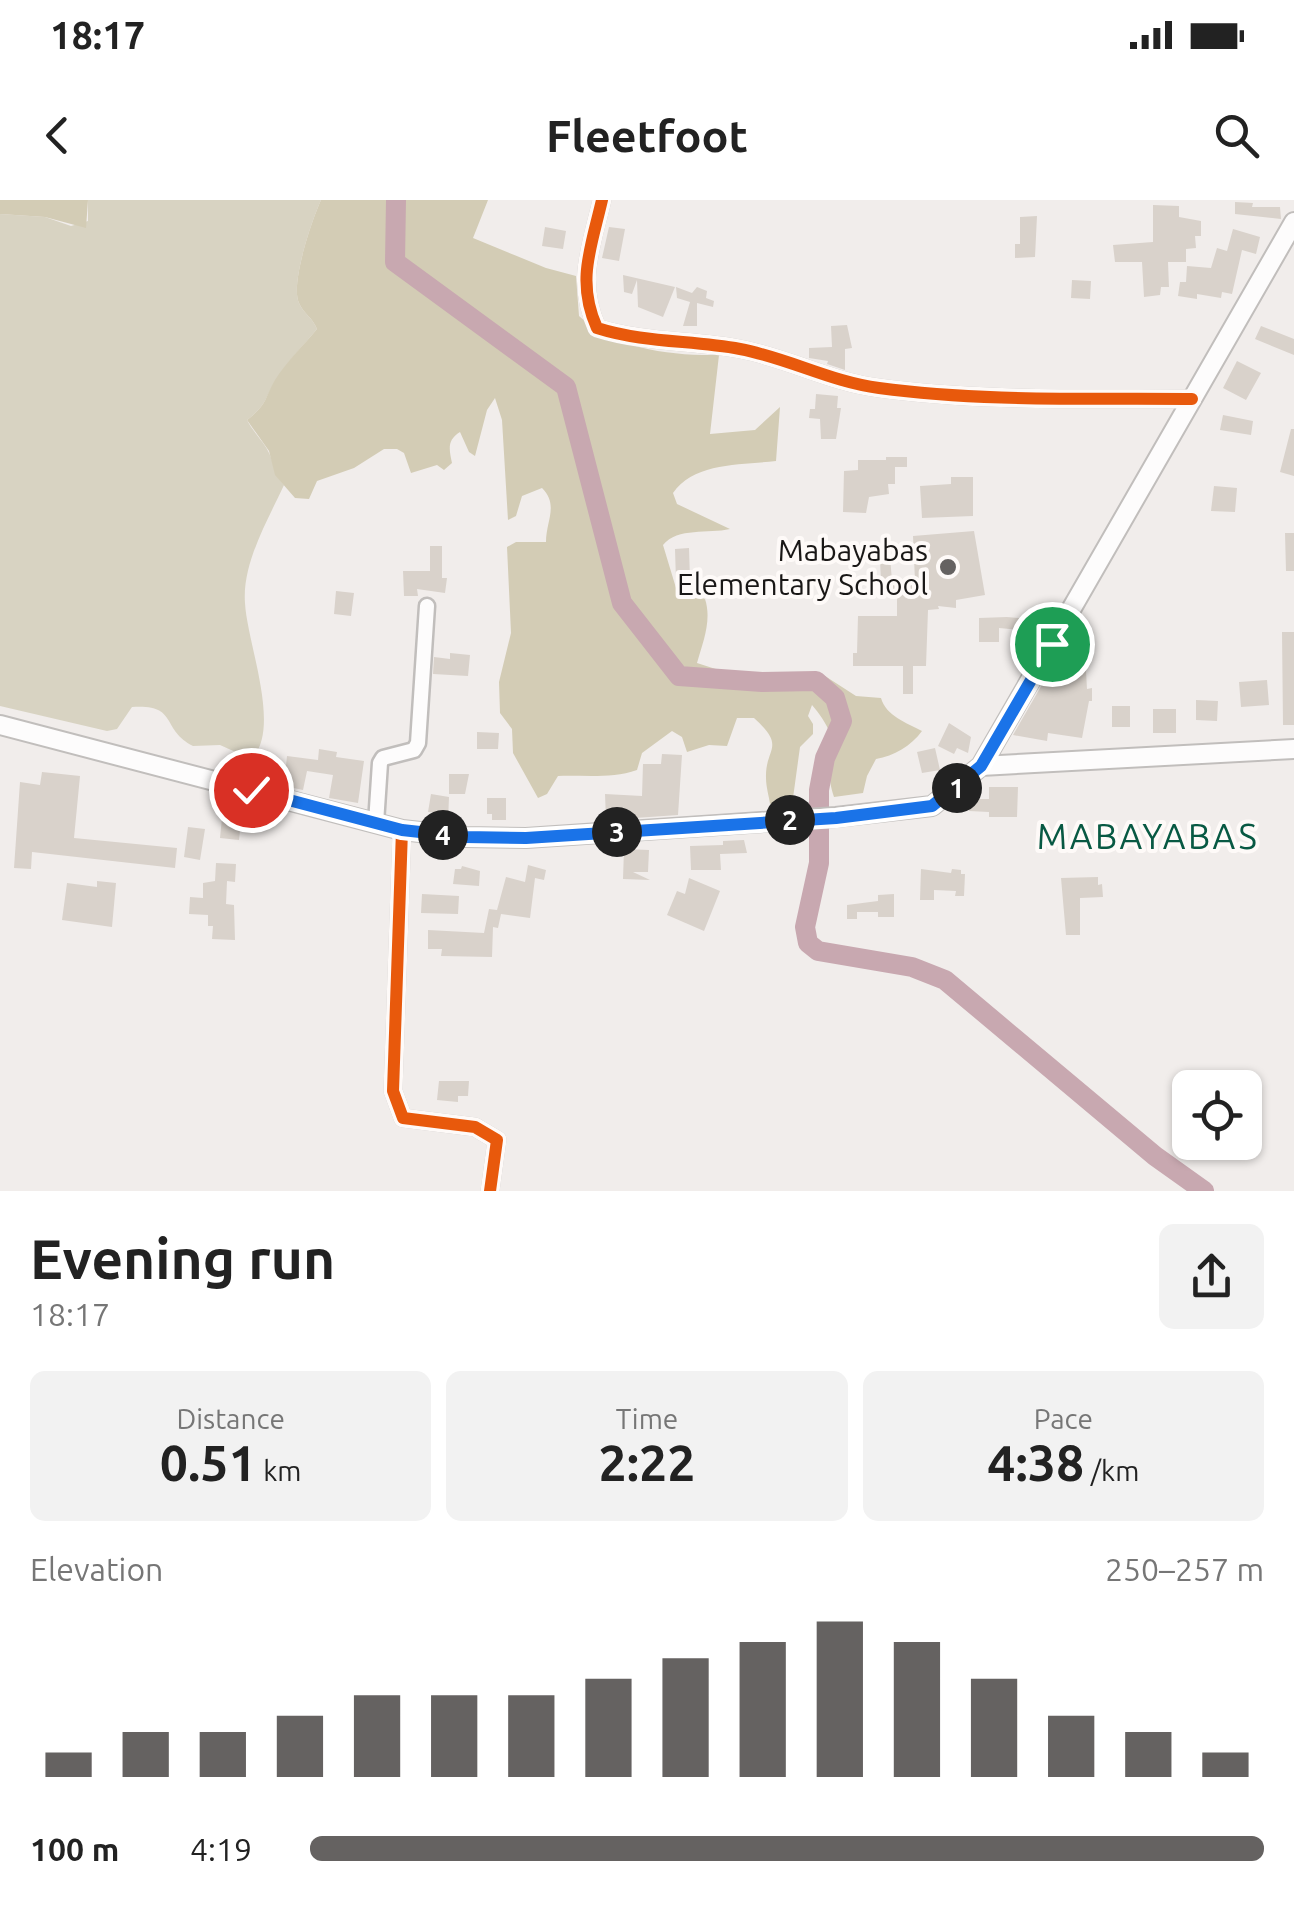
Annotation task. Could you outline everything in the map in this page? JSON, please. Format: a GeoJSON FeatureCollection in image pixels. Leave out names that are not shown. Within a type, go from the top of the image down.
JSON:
{"type":"FeatureCollection","features":[{"type":"Feature","properties":{"kind":"main road"},"geometry":{"type":"LineString","coordinates":[[0,724],[402,830],[465,837],[526,838],[836,818],[932,806],[981,766],[1294,222]]}},
{"type":"Feature","properties":{"kind":"main road"},"geometry":{"type":"LineString","coordinates":[[981,766],[1294,748]]}},
{"type":"Feature","properties":{"kind":"street"},"geometry":{"type":"LineString","coordinates":[[602,200],[586,275],[586,304],[597,328],[629,338],[741,349],[876,388],[940,394],[1192,399]]}},
{"type":"Feature","properties":{"kind":"street"},"geometry":{"type":"LineString","coordinates":[[376,823],[380,763],[383,758],[414,750],[418,742],[427,606]]}},
{"type":"Feature","properties":{"kind":"street"},"geometry":{"type":"LineString","coordinates":[[402,830],[393,1091],[404,1118],[475,1127],[497,1140],[490,1191]]}},
{"type":"Feature","properties":{"kind":"shaded area"},"geometry":{"type":"Polygon","coordinates":[[[0,200],[88,200],[86,228],[45,217],[0,214],[0,200]]]}},
{"type":"Feature","properties":{"kind":"shaded area"},"geometry":{"type":"Polygon","coordinates":[[[88,200],[321,200],[297,282],[301,307],[317,329],[247,420],[284,485],[257,542],[245,588],[263,704],[261,742],[254,756],[220,745],[193,746],[163,714],[147,707],[132,707],[117,729],[107,731],[0,706],[0,214],[45,217],[71,226],[88,221],[88,200]]]}},
{"type":"Feature","properties":{"kind":"shaded area"},"geometry":{"type":"Polygon","coordinates":[[[321,200],[488,200],[473,238],[576,276],[579,316],[593,327],[644,348],[719,355],[710,434],[755,430],[780,407],[776,461],[706,470],[693,475],[673,493],[677,504],[730,529],[685,533],[663,545],[676,588],[705,599],[707,623],[697,663],[731,674],[825,676],[856,696],[881,698],[892,714],[922,731],[902,750],[876,759],[863,793],[834,797],[830,782],[832,742],[812,705],[808,716],[813,734],[800,747],[793,798],[770,804],[766,778],[772,748],[770,736],[754,718],[737,718],[727,746],[709,745],[687,752],[682,737],[672,731],[642,753],[637,770],[607,776],[558,776],[547,794],[538,798],[513,753],[512,729],[500,713],[499,682],[511,633],[507,547],[516,542],[546,542],[551,507],[542,488],[522,496],[516,516],[508,520],[502,420],[495,398],[487,410],[475,456],[460,432],[450,445],[452,463],[444,470],[437,465],[411,473],[404,453],[384,449],[354,468],[317,481],[309,499],[295,498],[275,475],[269,451],[247,420],[317,329],[301,307],[297,282],[321,200]]]}},
{"type":"Feature","properties":{"kind":"building"},"geometry":{"type":"Polygon","coordinates":[[[1235,202],[1253,203],[1252,207],[1280,207],[1281,219],[1235,214],[1235,202]]]}},
{"type":"Feature","properties":{"kind":"building"},"geometry":{"type":"Polygon","coordinates":[[[1153,205],[1179,206],[1179,217],[1201,221],[1201,236],[1195,236],[1196,248],[1186,249],[1186,262],[1168,262],[1169,287],[1161,287],[1160,295],[1144,297],[1142,262],[1115,262],[1113,245],[1153,242],[1153,205]]]}},
{"type":"Feature","properties":{"kind":"building"},"geometry":{"type":"Polygon","coordinates":[[[1037,216],[1035,257],[1015,258],[1015,244],[1020,244],[1020,217],[1037,216]]]}},
{"type":"Feature","properties":{"kind":"building"},"geometry":{"type":"Polygon","coordinates":[[[545,227],[566,231],[563,249],[542,246],[545,227]]]}},
{"type":"Feature","properties":{"kind":"building"},"geometry":{"type":"Polygon","coordinates":[[[609,227],[625,229],[619,261],[602,258],[609,227]]]}},
{"type":"Feature","properties":{"kind":"building"},"geometry":{"type":"Polygon","coordinates":[[[1233,229],[1260,237],[1256,254],[1242,250],[1232,294],[1222,292],[1221,298],[1197,294],[1197,299],[1178,296],[1180,282],[1186,282],[1187,266],[1211,268],[1217,248],[1227,251],[1233,229]]]}},
{"type":"Feature","properties":{"kind":"building"},"geometry":{"type":"Polygon","coordinates":[[[623,275],[675,287],[663,317],[638,307],[637,280],[632,294],[624,292],[623,275]]]}},
{"type":"Feature","properties":{"kind":"building"},"geometry":{"type":"Polygon","coordinates":[[[1072,280],[1091,281],[1090,299],[1071,298],[1072,280]]]}},
{"type":"Feature","properties":{"kind":"building"},"geometry":{"type":"Polygon","coordinates":[[[676,287],[692,293],[697,287],[707,291],[706,298],[714,301],[713,307],[697,303],[697,326],[683,326],[690,302],[677,298],[676,287]]]}},
{"type":"Feature","properties":{"kind":"building"},"geometry":{"type":"Polygon","coordinates":[[[847,325],[852,348],[845,349],[845,370],[827,364],[828,361],[809,358],[809,348],[832,347],[831,326],[847,325]]]}},
{"type":"Feature","properties":{"kind":"building"},"geometry":{"type":"Polygon","coordinates":[[[1261,326],[1294,339],[1294,355],[1255,339],[1261,326]]]}},
{"type":"Feature","properties":{"kind":"building"},"geometry":{"type":"Polygon","coordinates":[[[1237,361],[1261,373],[1246,400],[1223,388],[1237,361]]]}},
{"type":"Feature","properties":{"kind":"building"},"geometry":{"type":"Polygon","coordinates":[[[816,394],[838,396],[837,408],[841,408],[836,439],[821,439],[820,419],[809,418],[810,409],[815,409],[816,394]]]}},
{"type":"Feature","properties":{"kind":"building"},"geometry":{"type":"Polygon","coordinates":[[[1223,415],[1253,421],[1251,435],[1220,430],[1223,415]]]}},
{"type":"Feature","properties":{"kind":"building"},"geometry":{"type":"Polygon","coordinates":[[[1294,429],[1294,476],[1280,472],[1294,429]]]}},
{"type":"Feature","properties":{"kind":"building"},"geometry":{"type":"Polygon","coordinates":[[[907,457],[907,467],[895,467],[895,484],[888,484],[889,494],[869,497],[866,513],[843,512],[844,471],[858,470],[858,460],[907,457]]]}},
{"type":"Feature","properties":{"kind":"building"},"geometry":{"type":"Polygon","coordinates":[[[951,477],[973,477],[973,516],[922,518],[920,486],[951,484],[951,477]]]}},
{"type":"Feature","properties":{"kind":"building"},"geometry":{"type":"Polygon","coordinates":[[[1214,486],[1237,488],[1235,512],[1211,511],[1214,486]]]}},
{"type":"Feature","properties":{"kind":"building"},"geometry":{"type":"Polygon","coordinates":[[[974,531],[985,595],[956,600],[956,608],[938,606],[939,609],[928,610],[926,666],[913,666],[913,694],[903,694],[903,666],[853,666],[858,616],[897,616],[897,597],[888,597],[887,583],[915,581],[913,536],[974,531]]]}},
{"type":"Feature","properties":{"kind":"building"},"geometry":{"type":"Polygon","coordinates":[[[1285,533],[1294,533],[1294,571],[1286,571],[1285,533]]]}},
{"type":"Feature","properties":{"kind":"building"},"geometry":{"type":"Polygon","coordinates":[[[889,544],[892,581],[881,582],[880,560],[871,561],[870,545],[889,544]]]}},
{"type":"Feature","properties":{"kind":"building"},"geometry":{"type":"Polygon","coordinates":[[[430,546],[442,546],[445,593],[417,589],[418,596],[404,596],[403,571],[430,571],[430,546]]]}},
{"type":"Feature","properties":{"kind":"building"},"geometry":{"type":"Polygon","coordinates":[[[689,548],[690,580],[676,581],[675,549],[689,548]]]}},
{"type":"Feature","properties":{"kind":"building"},"geometry":{"type":"Polygon","coordinates":[[[336,591],[354,593],[351,616],[334,614],[336,591]]]}},
{"type":"Feature","properties":{"kind":"building"},"geometry":{"type":"Polygon","coordinates":[[[979,618],[1043,620],[1042,632],[999,628],[999,642],[979,642],[979,618]]]}},
{"type":"Feature","properties":{"kind":"building"},"geometry":{"type":"Polygon","coordinates":[[[1282,632],[1294,632],[1294,725],[1283,725],[1282,632]]]}},
{"type":"Feature","properties":{"kind":"building"},"geometry":{"type":"Polygon","coordinates":[[[450,653],[470,655],[468,676],[433,674],[434,657],[450,659],[450,653]]]}},
{"type":"Feature","properties":{"kind":"building"},"geometry":{"type":"Polygon","coordinates":[[[1059,655],[1075,656],[1074,671],[1086,671],[1087,689],[1092,688],[1082,738],[1048,733],[1047,741],[1013,735],[1047,676],[1056,677],[1059,655]]]}},
{"type":"Feature","properties":{"kind":"building"},"geometry":{"type":"Polygon","coordinates":[[[1267,680],[1269,705],[1241,707],[1239,682],[1267,680]]]}},
{"type":"Feature","properties":{"kind":"building"},"geometry":{"type":"Polygon","coordinates":[[[1196,700],[1218,701],[1217,721],[1196,720],[1196,700]]]}},
{"type":"Feature","properties":{"kind":"building"},"geometry":{"type":"Polygon","coordinates":[[[1112,706],[1130,706],[1130,727],[1112,727],[1112,706]]]}},
{"type":"Feature","properties":{"kind":"building"},"geometry":{"type":"Polygon","coordinates":[[[1153,709],[1176,709],[1176,733],[1153,733],[1153,709]]]}},
{"type":"Feature","properties":{"kind":"building"},"geometry":{"type":"Polygon","coordinates":[[[949,723],[971,737],[968,753],[957,748],[954,754],[938,746],[949,723]]]}},
{"type":"Feature","properties":{"kind":"building"},"geometry":{"type":"Polygon","coordinates":[[[477,732],[499,733],[498,749],[477,749],[477,732]]]}},
{"type":"Feature","properties":{"kind":"building"},"geometry":{"type":"Polygon","coordinates":[[[935,748],[940,770],[922,773],[917,752],[935,748]]]}},
{"type":"Feature","properties":{"kind":"building"},"geometry":{"type":"Polygon","coordinates":[[[319,749],[337,752],[336,757],[364,761],[358,803],[329,798],[333,775],[307,771],[303,790],[284,786],[287,756],[318,760],[319,749]]]}},
{"type":"Feature","properties":{"kind":"building"},"geometry":{"type":"Polygon","coordinates":[[[662,754],[682,755],[678,815],[606,820],[605,794],[642,796],[643,764],[661,764],[662,754]]]}},
{"type":"Feature","properties":{"kind":"building"},"geometry":{"type":"Polygon","coordinates":[[[42,772],[80,776],[74,838],[177,848],[175,868],[32,852],[31,869],[14,868],[20,782],[40,785],[42,772]]]}},
{"type":"Feature","properties":{"kind":"building"},"geometry":{"type":"Polygon","coordinates":[[[449,774],[469,774],[465,794],[449,794],[449,774]]]}},
{"type":"Feature","properties":{"kind":"building"},"geometry":{"type":"Polygon","coordinates":[[[989,787],[1018,787],[1017,817],[989,817],[989,812],[969,811],[970,799],[989,799],[989,787]]]}},
{"type":"Feature","properties":{"kind":"building"},"geometry":{"type":"Polygon","coordinates":[[[431,794],[449,797],[448,821],[428,812],[431,794]]]}},
{"type":"Feature","properties":{"kind":"building"},"geometry":{"type":"Polygon","coordinates":[[[487,798],[506,798],[506,820],[492,820],[492,814],[487,814],[487,798]]]}},
{"type":"Feature","properties":{"kind":"building"},"geometry":{"type":"Polygon","coordinates":[[[222,818],[241,820],[239,840],[220,838],[222,818]]]}},
{"type":"Feature","properties":{"kind":"building"},"geometry":{"type":"Polygon","coordinates":[[[188,827],[205,829],[200,860],[184,857],[188,827]]]}},
{"type":"Feature","properties":{"kind":"building"},"geometry":{"type":"Polygon","coordinates":[[[744,840],[747,853],[720,854],[721,870],[691,870],[690,846],[744,840]]]}},
{"type":"Feature","properties":{"kind":"building"},"geometry":{"type":"Polygon","coordinates":[[[624,849],[649,850],[648,872],[633,872],[650,880],[623,879],[624,849]]]}},
{"type":"Feature","properties":{"kind":"building"},"geometry":{"type":"Polygon","coordinates":[[[216,863],[236,864],[235,882],[227,881],[226,904],[234,905],[235,940],[212,939],[213,926],[208,926],[208,915],[189,914],[190,897],[203,898],[203,883],[215,881],[216,863]]]}},
{"type":"Feature","properties":{"kind":"building"},"geometry":{"type":"Polygon","coordinates":[[[528,865],[546,870],[544,880],[535,878],[530,918],[501,914],[498,928],[493,927],[492,957],[441,956],[442,949],[428,949],[428,930],[484,933],[489,909],[497,910],[506,877],[525,882],[528,865]]]}},
{"type":"Feature","properties":{"kind":"building"},"geometry":{"type":"Polygon","coordinates":[[[462,866],[480,871],[479,886],[453,884],[455,869],[462,866]]]}},
{"type":"Feature","properties":{"kind":"building"},"geometry":{"type":"Polygon","coordinates":[[[921,869],[951,873],[952,869],[961,870],[965,874],[964,896],[955,896],[956,891],[934,890],[934,900],[920,900],[921,869]]]}},
{"type":"Feature","properties":{"kind":"building"},"geometry":{"type":"Polygon","coordinates":[[[1098,877],[1103,897],[1080,898],[1080,935],[1066,935],[1061,878],[1098,877]]]}},
{"type":"Feature","properties":{"kind":"building"},"geometry":{"type":"Polygon","coordinates":[[[689,878],[720,891],[704,931],[667,915],[677,891],[685,894],[689,878]]]}},
{"type":"Feature","properties":{"kind":"building"},"geometry":{"type":"Polygon","coordinates":[[[97,881],[116,883],[112,927],[62,920],[67,883],[97,887],[97,881]]]}},
{"type":"Feature","properties":{"kind":"building"},"geometry":{"type":"Polygon","coordinates":[[[422,894],[459,896],[458,914],[421,913],[422,894]]]}},
{"type":"Feature","properties":{"kind":"building"},"geometry":{"type":"Polygon","coordinates":[[[894,894],[894,917],[857,912],[857,919],[847,919],[847,905],[878,901],[878,895],[894,894]]]}},
{"type":"Feature","properties":{"kind":"building"},"geometry":{"type":"Polygon","coordinates":[[[439,1081],[469,1081],[468,1096],[458,1096],[458,1102],[437,1100],[439,1081]]]}},
{"type":"Feature","properties":{"kind":"waterway"},"geometry":{"type":"LineString","coordinates":[[396,200],[395,262],[566,387],[622,603],[679,676],[816,681],[835,698],[842,721],[825,758],[819,790],[819,863],[805,927],[808,943],[818,951],[912,967],[945,980],[1155,1156],[1204,1191]]}},
{"type":"Feature","properties":{"kind":"cycle path"},"geometry":{"type":"LineString","coordinates":[[602,200],[586,280],[597,328],[740,349],[879,388],[996,397],[1192,399]]}},
{"type":"Feature","properties":{"kind":"cycle path"},"geometry":{"type":"LineString","coordinates":[[402,830],[393,1091],[403,1118],[475,1127],[497,1140],[490,1191]]}},
{"type":"Feature","properties":{"kind":"place","name":"Mabayabas Elementary School"},"geometry":{"type":"Point","coordinates":[948,567]}},
{"type":"Feature","properties":{"kind":"district","name":"MABAYABAS"},"geometry":{"type":"Point","coordinates":[1148,836]}},
{"type":"Feature","properties":{"kind":"route"},"geometry":{"type":"LineString","coordinates":[[251,790],[402,830],[465,837],[526,838],[836,818],[932,806],[981,766],[1052,644]]}}]}
